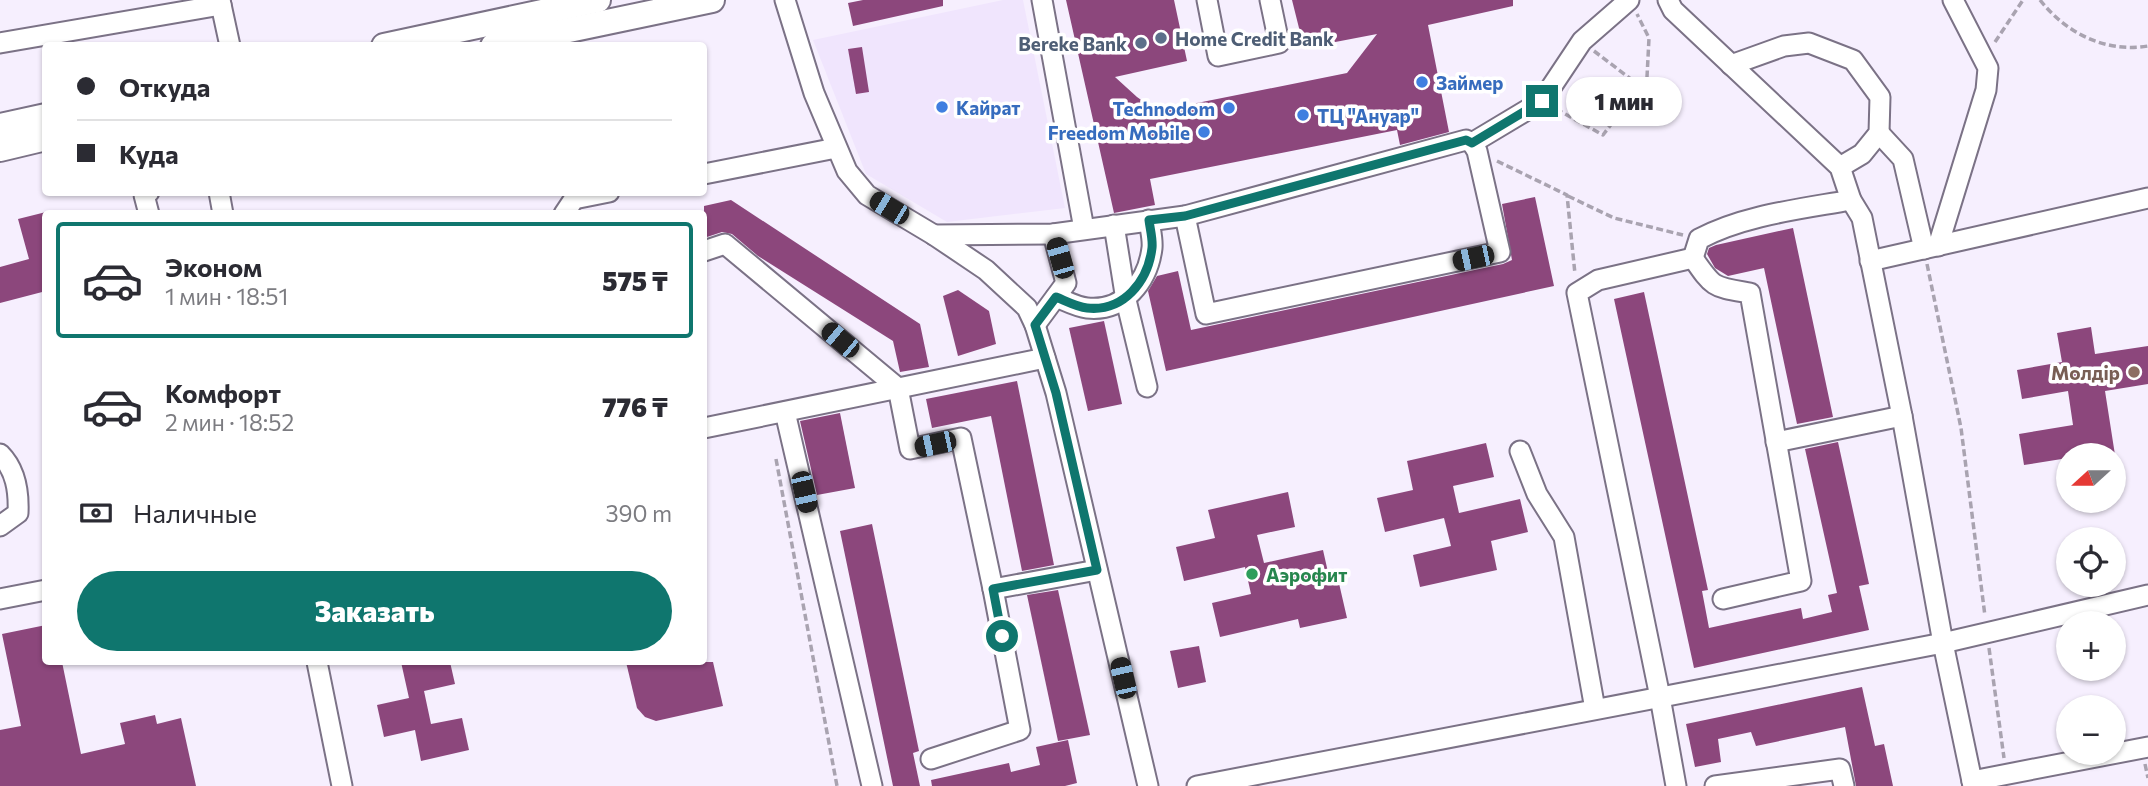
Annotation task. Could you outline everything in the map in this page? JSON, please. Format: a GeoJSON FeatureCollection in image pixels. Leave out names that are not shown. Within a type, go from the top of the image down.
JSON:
{"type":"FeatureCollection","features":[{"type":"Feature","properties":{"kind":"main road"},"geometry":{"type":"LineString","coordinates":[[403,42],[598,0]]}},
{"type":"Feature","properties":{"kind":"main road"},"geometry":{"type":"LineString","coordinates":[[512,42],[712,0]]}},
{"type":"Feature","properties":{"kind":"main road"},"geometry":{"type":"LineString","coordinates":[[0,126],[42,117]]}},
{"type":"Feature","properties":{"kind":"main road"},"geometry":{"type":"LineString","coordinates":[[0,149],[42,139]]}},
{"type":"Feature","properties":{"kind":"street"},"geometry":{"type":"LineString","coordinates":[[785,0],[814,93],[847,171],[867,195],[995,276],[1027,308],[1035,325],[1056,393],[1148,786]]}},
{"type":"Feature","properties":{"kind":"street"},"geometry":{"type":"LineString","coordinates":[[1042,0],[1084,229]]}},
{"type":"Feature","properties":{"kind":"street"},"geometry":{"type":"LineString","coordinates":[[1207,0],[1219,56],[1279,43],[1270,0]]}},
{"type":"Feature","properties":{"kind":"street"},"geometry":{"type":"LineString","coordinates":[[1668,0],[1673,10],[1840,167],[1851,200],[1861,218],[1902,416],[1942,643],[1972,784],[2148,747]]}},
{"type":"Feature","properties":{"kind":"street"},"geometry":{"type":"LineString","coordinates":[[1931,247],[1986,90],[1987,68],[1953,0]]}},
{"type":"Feature","properties":{"kind":"street"},"geometry":{"type":"LineString","coordinates":[[0,43],[153,8],[220,3],[229,42]]}},
{"type":"Feature","properties":{"kind":"street"},"geometry":{"type":"LineString","coordinates":[[1475,147],[1542,101],[1582,41],[1632,5]]}},
{"type":"Feature","properties":{"kind":"street"},"geometry":{"type":"LineString","coordinates":[[1731,65],[1784,46],[1810,43],[1853,60],[1880,97],[1879,133],[1862,154],[1840,167]]}},
{"type":"Feature","properties":{"kind":"street"},"geometry":{"type":"LineString","coordinates":[[1879,133],[1903,159],[1931,247]]}},
{"type":"Feature","properties":{"kind":"street"},"geometry":{"type":"LineString","coordinates":[[934,235],[1053,234],[1185,216],[1466,140],[1475,147],[1500,252],[1206,314],[1185,216]]}},
{"type":"Feature","properties":{"kind":"street"},"geometry":{"type":"LineString","coordinates":[[707,173],[836,148]]}},
{"type":"Feature","properties":{"kind":"street"},"geometry":{"type":"LineString","coordinates":[[567,210],[574,199],[589,196]]}},
{"type":"Feature","properties":{"kind":"street"},"geometry":{"type":"LineString","coordinates":[[1870,261],[2148,198]]}},
{"type":"Feature","properties":{"kind":"street"},"geometry":{"type":"LineString","coordinates":[[1693,258],[1699,239],[1723,228],[1851,200]]}},
{"type":"Feature","properties":{"kind":"street"},"geometry":{"type":"LineString","coordinates":[[1056,297],[1086,308],[1103,308],[1126,300],[1147,269],[1153,245],[1149,220]]}},
{"type":"Feature","properties":{"kind":"street"},"geometry":{"type":"LineString","coordinates":[[1114,225],[1126,300],[1147,387]]}},
{"type":"Feature","properties":{"kind":"street"},"geometry":{"type":"LineString","coordinates":[[1035,325],[1066,283],[1053,234]]}},
{"type":"Feature","properties":{"kind":"street"},"geometry":{"type":"LineString","coordinates":[[707,250],[725,244],[898,388],[910,449],[961,438],[1020,730],[930,758]]}},
{"type":"Feature","properties":{"kind":"street"},"geometry":{"type":"LineString","coordinates":[[1676,786],[1577,293],[1598,280],[1693,258]]}},
{"type":"Feature","properties":{"kind":"street"},"geometry":{"type":"LineString","coordinates":[[1693,258],[1710,283],[1717,288],[1750,293],[1801,581],[1723,598]]}},
{"type":"Feature","properties":{"kind":"street"},"geometry":{"type":"LineString","coordinates":[[707,427],[1045,358]]}},
{"type":"Feature","properties":{"kind":"street"},"geometry":{"type":"LineString","coordinates":[[785,412],[872,786]]}},
{"type":"Feature","properties":{"kind":"street"},"geometry":{"type":"LineString","coordinates":[[1776,443],[1902,416]]}},
{"type":"Feature","properties":{"kind":"street"},"geometry":{"type":"LineString","coordinates":[[1520,451],[1536,494],[1564,537],[1595,709]]}},
{"type":"Feature","properties":{"kind":"street"},"geometry":{"type":"LineString","coordinates":[[0,454],[12,468],[19,495],[18,513],[0,526]]}},
{"type":"Feature","properties":{"kind":"street"},"geometry":{"type":"LineString","coordinates":[[993,589],[1097,570]]}},
{"type":"Feature","properties":{"kind":"street"},"geometry":{"type":"LineString","coordinates":[[0,599],[42,591]]}},
{"type":"Feature","properties":{"kind":"street"},"geometry":{"type":"LineString","coordinates":[[1197,786],[1942,643],[2148,594]]}},
{"type":"Feature","properties":{"kind":"street"},"geometry":{"type":"LineString","coordinates":[[318,665],[342,786]]}},
{"type":"Feature","properties":{"kind":"street"},"geometry":{"type":"LineString","coordinates":[[1715,786],[1840,769],[1844,786]]}},
{"type":"Feature","properties":{"kind":"path"},"geometry":{"type":"LineString","coordinates":[[1983,60],[2023,0]]}},
{"type":"Feature","properties":{"kind":"path"},"geometry":{"type":"LineString","coordinates":[[2040,0],[2062,23],[2092,41],[2126,47],[2148,46]]}},
{"type":"Feature","properties":{"kind":"path"},"geometry":{"type":"LineString","coordinates":[[1542,101],[1602,135],[1647,76],[1649,38],[1632,5]]}},
{"type":"Feature","properties":{"kind":"path"},"geometry":{"type":"LineString","coordinates":[[1582,41],[1640,86]]}},
{"type":"Feature","properties":{"kind":"path"},"geometry":{"type":"LineString","coordinates":[[1475,147],[1615,218],[1699,239]]}},
{"type":"Feature","properties":{"kind":"path"},"geometry":{"type":"LineString","coordinates":[[1567,195],[1577,293]]}},
{"type":"Feature","properties":{"kind":"path"},"geometry":{"type":"LineString","coordinates":[[1931,247],[1961,428],[2007,776]]}},
{"type":"Feature","properties":{"kind":"path"},"geometry":{"type":"LineString","coordinates":[[775,456],[837,786]]}},
{"type":"Feature","properties":{"kind":"shaded area","name":"Кайрат"},"geometry":{"type":"Polygon","coordinates":[[[1003,0],[1023,0],[1065,208],[947,222],[866,174],[813,40],[1003,0]]]}},
{"type":"Feature","properties":{"kind":"building"},"geometry":{"type":"Polygon","coordinates":[[[863,0],[943,0],[943,6],[853,26],[848,3],[863,0]]]}},
{"type":"Feature","properties":{"kind":"building"},"geometry":{"type":"Polygon","coordinates":[[[1066,0],[1174,0],[1187,61],[1115,77],[1157,111],[1347,73],[1377,34],[1304,48],[1292,0],[1513,0],[1513,6],[1428,25],[1449,132],[1400,145],[1397,130],[1150,179],[1155,205],[1114,213],[1066,0]]]}},
{"type":"Feature","properties":{"kind":"building"},"geometry":{"type":"Polygon","coordinates":[[[862,47],[869,92],[856,94],[848,49],[862,47]]]}},
{"type":"Feature","properties":{"kind":"building"},"geometry":{"type":"Polygon","coordinates":[[[1535,197],[1554,286],[1166,371],[1148,291],[1157,276],[1178,271],[1191,330],[1503,264],[1512,260],[1502,204],[1535,197]]]}},
{"type":"Feature","properties":{"kind":"building"},"geometry":{"type":"Polygon","coordinates":[[[731,200],[920,324],[929,367],[900,372],[893,341],[758,256],[732,234],[722,232],[707,237],[707,210],[704,210],[704,206],[731,200]]]}},
{"type":"Feature","properties":{"kind":"building"},"geometry":{"type":"Polygon","coordinates":[[[42,213],[42,292],[0,303],[0,267],[29,259],[18,219],[42,213]]]}},
{"type":"Feature","properties":{"kind":"building"},"geometry":{"type":"Polygon","coordinates":[[[1793,228],[1833,417],[1797,424],[1764,268],[1728,276],[1715,268],[1707,254],[1709,248],[1716,245],[1793,228]]]}},
{"type":"Feature","properties":{"kind":"building"},"geometry":{"type":"Polygon","coordinates":[[[958,290],[989,311],[996,344],[958,356],[943,296],[958,290]]]}},
{"type":"Feature","properties":{"kind":"building"},"geometry":{"type":"Polygon","coordinates":[[[1644,292],[1708,590],[1702,591],[1709,628],[1801,608],[1803,619],[1832,612],[1828,595],[1837,593],[1805,449],[1838,442],[1869,584],[1859,586],[1869,630],[1694,668],[1614,299],[1644,292]]]}},
{"type":"Feature","properties":{"kind":"building"},"geometry":{"type":"Polygon","coordinates":[[[1104,321],[1122,404],[1088,411],[1069,328],[1104,321]]]}},
{"type":"Feature","properties":{"kind":"building"},"geometry":{"type":"Polygon","coordinates":[[[2091,327],[2095,354],[2148,346],[2148,384],[2105,391],[2113,443],[2056,443],[2056,460],[2024,465],[2019,434],[2073,425],[2068,391],[2022,399],[2017,370],[2062,362],[2057,333],[2091,327]]]}},
{"type":"Feature","properties":{"kind":"building"},"geometry":{"type":"Polygon","coordinates":[[[1017,381],[1054,565],[1022,571],[991,416],[932,428],[926,399],[1017,381]]]}},
{"type":"Feature","properties":{"kind":"building"},"geometry":{"type":"Polygon","coordinates":[[[840,413],[855,488],[817,495],[800,421],[840,413]]]}},
{"type":"Feature","properties":{"kind":"building"},"geometry":{"type":"Polygon","coordinates":[[[1486,443],[1494,477],[1453,486],[1459,513],[1520,499],[1528,532],[1491,541],[1497,570],[1420,587],[1413,555],[1451,546],[1444,518],[1385,532],[1377,498],[1413,490],[1407,461],[1486,443]]]}},
{"type":"Feature","properties":{"kind":"building"},"geometry":{"type":"Polygon","coordinates":[[[1288,492],[1295,527],[1257,535],[1264,563],[1323,550],[1330,581],[1338,579],[1347,618],[1300,628],[1298,619],[1220,637],[1212,603],[1251,594],[1245,567],[1184,581],[1176,547],[1215,538],[1208,510],[1288,492]]]}},
{"type":"Feature","properties":{"kind":"building"},"geometry":{"type":"Polygon","coordinates":[[[872,524],[919,751],[913,753],[920,786],[893,786],[840,531],[872,524]]]}},
{"type":"Feature","properties":{"kind":"building"},"geometry":{"type":"Polygon","coordinates":[[[1058,590],[1090,735],[1058,741],[1027,595],[1058,590]]]}},
{"type":"Feature","properties":{"kind":"building"},"geometry":{"type":"Polygon","coordinates":[[[42,626],[42,665],[63,665],[81,754],[125,744],[120,723],[155,715],[157,724],[181,718],[196,786],[0,786],[0,730],[21,726],[2,634],[42,626]]]}},
{"type":"Feature","properties":{"kind":"building"},"geometry":{"type":"Polygon","coordinates":[[[1199,646],[1206,682],[1178,688],[1170,651],[1199,646]]]}},
{"type":"Feature","properties":{"kind":"building"},"geometry":{"type":"Polygon","coordinates":[[[707,662],[713,662],[723,706],[656,721],[645,717],[637,708],[627,665],[707,665],[707,662]]]}},
{"type":"Feature","properties":{"kind":"building"},"geometry":{"type":"Polygon","coordinates":[[[402,665],[451,665],[455,684],[424,691],[431,724],[462,718],[469,750],[421,761],[415,730],[384,737],[377,705],[409,698],[402,665]]]}},
{"type":"Feature","properties":{"kind":"building"},"geometry":{"type":"Polygon","coordinates":[[[1862,687],[1875,746],[1884,744],[1893,786],[1856,786],[1845,727],[1756,746],[1751,732],[1718,739],[1721,762],[1695,767],[1686,724],[1862,687]]]}},
{"type":"Feature","properties":{"kind":"building"},"geometry":{"type":"Polygon","coordinates":[[[1068,740],[1077,783],[1065,786],[932,786],[931,780],[1009,763],[1011,772],[1040,765],[1036,747],[1068,740]]]}},
{"type":"Feature","properties":{"kind":"place","name":"Home Credit Bank"},"geometry":{"type":"Point","coordinates":[1161,38]}},
{"type":"Feature","properties":{"kind":"place","name":"Bereke Bank"},"geometry":{"type":"Point","coordinates":[1141,43]}},
{"type":"Feature","properties":{"kind":"place","name":"Займер"},"geometry":{"type":"Point","coordinates":[1422,82]}},
{"type":"Feature","properties":{"kind":"place","name":"Кайрат"},"geometry":{"type":"Point","coordinates":[942,107]}},
{"type":"Feature","properties":{"kind":"place","name":"Technodom"},"geometry":{"type":"Point","coordinates":[1229,108]}},
{"type":"Feature","properties":{"kind":"place","name":"ТЦ \"Ануар\""},"geometry":{"type":"Point","coordinates":[1303,115]}},
{"type":"Feature","properties":{"kind":"place","name":"Freedom Mobile"},"geometry":{"type":"Point","coordinates":[1204,132]}},
{"type":"Feature","properties":{"kind":"place","name":"Молдiр"},"geometry":{"type":"Point","coordinates":[2134,372]}},
{"type":"Feature","properties":{"kind":"place","name":"Аэрофит"},"geometry":{"type":"Point","coordinates":[1252,574]}},
{"type":"Feature","properties":{"kind":"route"},"geometry":{"type":"LineString","coordinates":[[1002,636],[993,589],[1097,570],[1056,393],[1035,325],[1056,297],[1086,308],[1103,308],[1126,300],[1147,269],[1153,245],[1149,220],[1185,216],[1466,140],[1472,143],[1542,101]]}}]}
